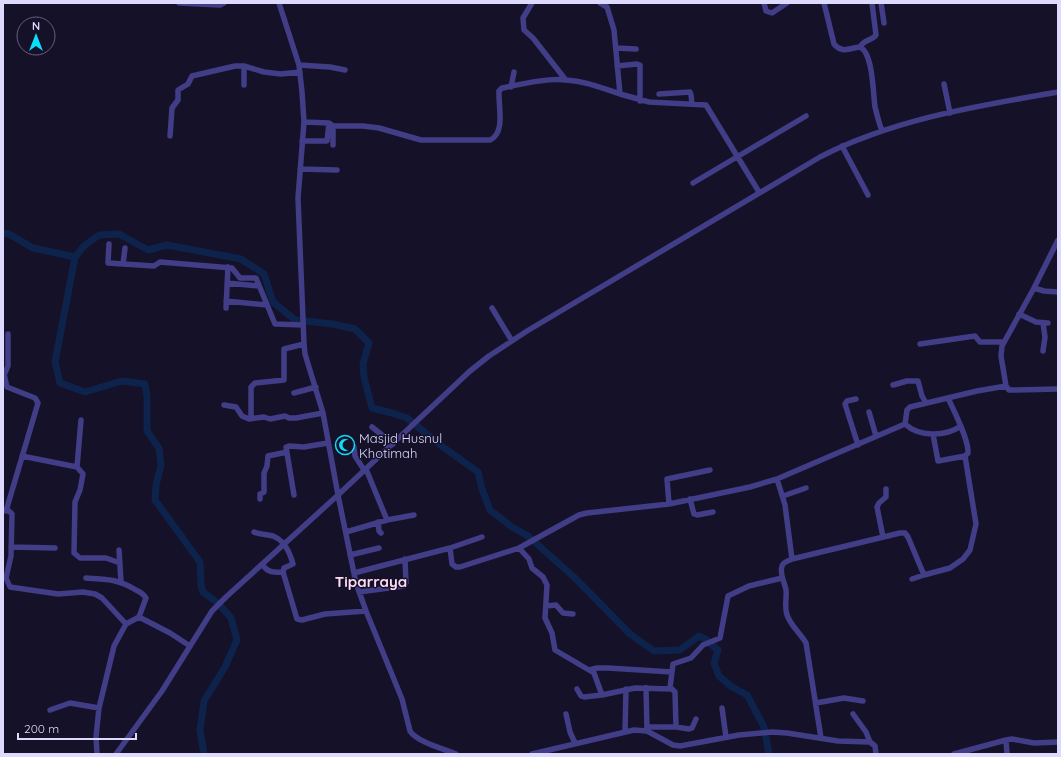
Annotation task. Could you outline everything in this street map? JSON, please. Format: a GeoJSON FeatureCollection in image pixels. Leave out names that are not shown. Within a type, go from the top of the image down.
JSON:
{"type":"FeatureCollection","features":[{"type":"Feature","properties":{"kind":"street"},"geometry":{"type":"LineString","coordinates":[[179,3],[220,5],[224,3]]}},
{"type":"Feature","properties":{"kind":"street"},"geometry":{"type":"LineString","coordinates":[[279,3],[299,69],[304,122],[298,198],[302,324],[305,354],[323,412],[354,573],[366,611],[400,692],[411,733],[419,739],[456,754]]}},
{"type":"Feature","properties":{"kind":"street"},"geometry":{"type":"LineString","coordinates":[[532,3],[523,18],[524,30],[533,38],[565,79]]}},
{"type":"Feature","properties":{"kind":"street"},"geometry":{"type":"LineString","coordinates":[[600,3],[608,7],[614,30],[620,94]]}},
{"type":"Feature","properties":{"kind":"street"},"geometry":{"type":"LineString","coordinates":[[764,3],[766,11],[772,13],[787,3]]}},
{"type":"Feature","properties":{"kind":"street"},"geometry":{"type":"LineString","coordinates":[[824,3],[834,44],[837,48],[843,50],[860,47],[865,50],[869,63],[877,116],[882,131]]}},
{"type":"Feature","properties":{"kind":"street"},"geometry":{"type":"LineString","coordinates":[[860,47],[863,42],[874,38],[876,35],[872,3]]}},
{"type":"Feature","properties":{"kind":"street"},"geometry":{"type":"LineString","coordinates":[[881,3],[884,22]]}},
{"type":"Feature","properties":{"kind":"street"},"geometry":{"type":"LineString","coordinates":[[616,48],[636,49]]}},
{"type":"Feature","properties":{"kind":"street"},"geometry":{"type":"LineString","coordinates":[[618,66],[640,65],[640,101]]}},
{"type":"Feature","properties":{"kind":"street"},"geometry":{"type":"LineString","coordinates":[[170,136],[172,108],[178,100],[178,90],[188,84],[191,77],[235,66],[244,66],[264,72],[281,74],[299,69],[330,67],[345,70]]}},
{"type":"Feature","properties":{"kind":"street"},"geometry":{"type":"LineString","coordinates":[[244,66],[244,85]]}},
{"type":"Feature","properties":{"kind":"street"},"geometry":{"type":"LineString","coordinates":[[511,86],[514,72]]}},
{"type":"Feature","properties":{"kind":"street"},"geometry":{"type":"LineString","coordinates":[[304,122],[379,128],[421,140],[490,140],[497,135],[500,127],[499,91],[502,88],[565,79],[584,82],[640,101],[706,105],[759,192]]}},
{"type":"Feature","properties":{"kind":"street"},"geometry":{"type":"LineString","coordinates":[[944,84],[950,113]]}},
{"type":"Feature","properties":{"kind":"street"},"geometry":{"type":"LineString","coordinates":[[659,94],[690,92],[692,104]]}},
{"type":"Feature","properties":{"kind":"street"},"geometry":{"type":"LineString","coordinates":[[116,754],[162,691],[212,611],[470,371],[489,356],[759,192],[842,146],[882,131],[950,113],[1058,92]]}},
{"type":"Feature","properties":{"kind":"street"},"geometry":{"type":"LineString","coordinates":[[693,183],[806,116]]}},
{"type":"Feature","properties":{"kind":"street"},"geometry":{"type":"LineString","coordinates":[[302,141],[327,141],[331,125]]}},
{"type":"Feature","properties":{"kind":"street"},"geometry":{"type":"LineString","coordinates":[[331,125],[333,146]]}},
{"type":"Feature","properties":{"kind":"street"},"geometry":{"type":"LineString","coordinates":[[842,146],[868,195]]}},
{"type":"Feature","properties":{"kind":"street"},"geometry":{"type":"LineString","coordinates":[[300,169],[337,170]]}},
{"type":"Feature","properties":{"kind":"street"},"geometry":{"type":"LineString","coordinates":[[1058,240],[1034,288],[1003,342],[1001,349],[1006,386],[1009,390],[1058,389]]}},
{"type":"Feature","properties":{"kind":"street"},"geometry":{"type":"LineString","coordinates":[[109,244],[108,263],[154,266],[160,262],[232,268],[240,278],[256,278],[275,324],[302,324]]}},
{"type":"Feature","properties":{"kind":"street"},"geometry":{"type":"LineString","coordinates":[[123,264],[125,248]]}},
{"type":"Feature","properties":{"kind":"street"},"geometry":{"type":"LineString","coordinates":[[226,308],[228,267]]}},
{"type":"Feature","properties":{"kind":"street"},"geometry":{"type":"LineString","coordinates":[[227,283],[259,286]]}},
{"type":"Feature","properties":{"kind":"street"},"geometry":{"type":"LineString","coordinates":[[1034,288],[1044,291],[1058,292]]}},
{"type":"Feature","properties":{"kind":"street"},"geometry":{"type":"LineString","coordinates":[[226,301],[267,305]]}},
{"type":"Feature","properties":{"kind":"street"},"geometry":{"type":"LineString","coordinates":[[492,308],[512,341]]}},
{"type":"Feature","properties":{"kind":"street"},"geometry":{"type":"LineString","coordinates":[[1019,314],[1033,321],[1046,323],[1043,351]]}},
{"type":"Feature","properties":{"kind":"street"},"geometry":{"type":"LineString","coordinates":[[8,334],[8,366],[7,371],[3,374],[7,387],[35,398],[37,400],[37,406],[4,511],[9,511],[12,514],[11,556],[4,578],[12,588],[31,589],[58,594],[83,592],[94,594],[102,598],[126,624]]}},
{"type":"Feature","properties":{"kind":"street"},"geometry":{"type":"LineString","coordinates":[[920,344],[974,336],[976,336],[980,342],[1003,342]]}},
{"type":"Feature","properties":{"kind":"street"},"geometry":{"type":"LineString","coordinates":[[251,419],[252,387],[255,383],[284,380],[284,349],[304,344]]}},
{"type":"Feature","properties":{"kind":"street"},"geometry":{"type":"LineString","coordinates":[[893,385],[907,381],[918,381],[922,396],[926,403]]}},
{"type":"Feature","properties":{"kind":"street"},"geometry":{"type":"LineString","coordinates":[[905,424],[908,408],[977,391],[1006,386]]}},
{"type":"Feature","properties":{"kind":"street"},"geometry":{"type":"LineString","coordinates":[[294,393],[316,387]]}},
{"type":"Feature","properties":{"kind":"street"},"geometry":{"type":"LineString","coordinates":[[912,579],[950,568],[963,559],[970,550],[975,533],[976,524],[966,456],[968,449],[948,398]]}},
{"type":"Feature","properties":{"kind":"street"},"geometry":{"type":"LineString","coordinates":[[856,399],[847,401],[845,404],[858,445]]}},
{"type":"Feature","properties":{"kind":"street"},"geometry":{"type":"LineString","coordinates":[[224,405],[236,407],[242,416],[251,419],[264,417],[270,419],[285,416],[289,418],[296,418],[323,412]]}},
{"type":"Feature","properties":{"kind":"street"},"geometry":{"type":"LineString","coordinates":[[869,412],[876,436]]}},
{"type":"Feature","properties":{"kind":"street"},"geometry":{"type":"LineString","coordinates":[[77,467],[81,420]]}},
{"type":"Feature","properties":{"kind":"street"},"geometry":{"type":"LineString","coordinates":[[905,424],[918,432],[933,434],[956,430],[960,426]]}},
{"type":"Feature","properties":{"kind":"street"},"geometry":{"type":"LineString","coordinates":[[450,548],[452,564],[458,567],[519,548],[587,513],[669,504],[744,489],[777,479],[905,424]]}},
{"type":"Feature","properties":{"kind":"street"},"geometry":{"type":"LineString","coordinates":[[372,427],[393,444]]}},
{"type":"Feature","properties":{"kind":"street"},"geometry":{"type":"LineString","coordinates":[[933,434],[938,461],[966,456]]}},
{"type":"Feature","properties":{"kind":"street"},"geometry":{"type":"LineString","coordinates":[[294,495],[287,446],[304,447],[328,443]]}},
{"type":"Feature","properties":{"kind":"street"},"geometry":{"type":"LineString","coordinates":[[354,447],[355,456],[365,470],[387,520]]}},
{"type":"Feature","properties":{"kind":"street"},"geometry":{"type":"LineString","coordinates":[[260,499],[260,494],[264,492],[264,473],[267,466],[268,456],[287,452]]}},
{"type":"Feature","properties":{"kind":"street"},"geometry":{"type":"LineString","coordinates":[[22,456],[77,467],[83,474],[80,490],[75,502],[74,553],[80,558],[106,558],[120,563]]}},
{"type":"Feature","properties":{"kind":"street"},"geometry":{"type":"LineString","coordinates":[[669,504],[667,479],[710,470]]}},
{"type":"Feature","properties":{"kind":"street"},"geometry":{"type":"LineString","coordinates":[[777,479],[788,518],[792,559]]}},
{"type":"Feature","properties":{"kind":"street"},"geometry":{"type":"LineString","coordinates":[[783,496],[806,488]]}},
{"type":"Feature","properties":{"kind":"street"},"geometry":{"type":"LineString","coordinates":[[883,537],[876,507],[879,502],[886,497],[886,489]]}},
{"type":"Feature","properties":{"kind":"street"},"geometry":{"type":"LineString","coordinates":[[690,499],[694,514],[697,515],[713,512]]}},
{"type":"Feature","properties":{"kind":"street"},"geometry":{"type":"LineString","coordinates":[[346,532],[378,522],[414,515]]}},
{"type":"Feature","properties":{"kind":"street"},"geometry":{"type":"LineString","coordinates":[[378,522],[381,533]]}},
{"type":"Feature","properties":{"kind":"street"},"geometry":{"type":"LineString","coordinates":[[254,532],[274,536],[284,544],[293,564],[284,568],[283,572],[296,617],[300,620],[325,614],[366,611]]}},
{"type":"Feature","properties":{"kind":"street"},"geometry":{"type":"LineString","coordinates":[[821,738],[806,643],[800,634],[793,628],[787,614],[786,589],[782,578],[783,564],[792,559],[905,533],[924,575]]}},
{"type":"Feature","properties":{"kind":"street"},"geometry":{"type":"LineString","coordinates":[[354,573],[450,548],[482,537]]}},
{"type":"Feature","properties":{"kind":"street"},"geometry":{"type":"LineString","coordinates":[[11,548],[55,548]]}},
{"type":"Feature","properties":{"kind":"street"},"geometry":{"type":"LineString","coordinates":[[350,555],[379,548]]}},
{"type":"Feature","properties":{"kind":"street"},"geometry":{"type":"LineString","coordinates":[[519,548],[529,559],[532,568],[546,582],[546,620],[551,630],[555,650],[589,670],[595,676],[602,695]]}},
{"type":"Feature","properties":{"kind":"street"},"geometry":{"type":"LineString","coordinates":[[119,550],[121,582]]}},
{"type":"Feature","properties":{"kind":"street"},"geometry":{"type":"LineString","coordinates":[[359,592],[404,586],[406,583],[405,559]]}},
{"type":"Feature","properties":{"kind":"street"},"geometry":{"type":"LineString","coordinates":[[262,564],[268,571],[283,572]]}},
{"type":"Feature","properties":{"kind":"street"},"geometry":{"type":"LineString","coordinates":[[86,578],[121,582],[144,595],[146,598],[139,616],[126,624],[114,646],[99,708],[96,737],[97,754]]}},
{"type":"Feature","properties":{"kind":"street"},"geometry":{"type":"LineString","coordinates":[[670,688],[673,664],[694,657],[698,650],[708,642],[720,638],[728,596],[749,586],[782,578]]}},
{"type":"Feature","properties":{"kind":"street"},"geometry":{"type":"LineString","coordinates":[[546,606],[556,605],[563,613],[573,614]]}},
{"type":"Feature","properties":{"kind":"street"},"geometry":{"type":"LineString","coordinates":[[139,616],[190,646]]}},
{"type":"Feature","properties":{"kind":"street"},"geometry":{"type":"LineString","coordinates":[[589,670],[599,668],[672,672]]}},
{"type":"Feature","properties":{"kind":"street"},"geometry":{"type":"LineString","coordinates":[[646,688],[647,729]]}},
{"type":"Feature","properties":{"kind":"street"},"geometry":{"type":"LineString","coordinates":[[577,689],[581,696],[584,697],[602,695],[626,689],[670,688],[675,692],[676,727]]}},
{"type":"Feature","properties":{"kind":"street"},"geometry":{"type":"LineString","coordinates":[[624,732],[626,689]]}},
{"type":"Feature","properties":{"kind":"street"},"geometry":{"type":"LineString","coordinates":[[816,703],[844,698],[863,701]]}},
{"type":"Feature","properties":{"kind":"street"},"geometry":{"type":"LineString","coordinates":[[50,710],[70,703],[99,708]]}},
{"type":"Feature","properties":{"kind":"street"},"geometry":{"type":"LineString","coordinates":[[722,708],[726,737]]}},
{"type":"Feature","properties":{"kind":"street"},"geometry":{"type":"LineString","coordinates":[[566,714],[570,732],[575,743]]}},
{"type":"Feature","properties":{"kind":"street"},"geometry":{"type":"LineString","coordinates":[[853,714],[866,732],[870,742],[874,746],[876,754]]}},
{"type":"Feature","properties":{"kind":"street"},"geometry":{"type":"LineString","coordinates":[[532,754],[634,730],[676,727],[689,729],[692,728],[696,719]]}},
{"type":"Feature","properties":{"kind":"street"},"geometry":{"type":"LineString","coordinates":[[647,729],[673,745],[680,746],[726,737],[772,732],[838,741],[870,742]]}},
{"type":"Feature","properties":{"kind":"street"},"geometry":{"type":"LineString","coordinates":[[954,754],[1012,739],[1034,743],[1058,742]]}},
{"type":"Feature","properties":{"kind":"street"},"geometry":{"type":"LineString","coordinates":[[1006,740],[1007,754]]}},
{"type":"Feature","properties":{"kind":"waterway"},"geometry":{"type":"LineString","coordinates":[[3,233],[9,234],[33,248],[75,257]]}},
{"type":"Feature","properties":{"kind":"waterway"},"geometry":{"type":"LineString","coordinates":[[204,754],[200,730],[204,701],[225,667],[237,640],[231,618],[219,604],[203,592],[201,585],[200,562],[155,500],[156,485],[161,465],[159,448],[147,431],[147,396],[145,384],[122,381],[85,392],[60,383],[55,362],[75,257],[84,246],[99,235],[119,234],[148,250],[167,245],[241,259],[264,274],[273,302],[295,320],[333,324],[355,329],[369,343],[363,364],[364,377],[372,408],[407,418],[443,447],[478,472],[482,489],[490,510],[512,527],[528,536],[575,578],[630,634],[654,651],[680,650],[699,636],[718,650],[714,663],[719,676],[732,687],[747,695],[764,727],[769,754]]}},
{"type":"Feature","properties":{"kind":"place","name":"Masjid Husnul Khotimah"},"geometry":{"type":"Point","coordinates":[345,445]}},
{"type":"Feature","properties":{"kind":"district","name":"Tiparraya"},"geometry":{"type":"Point","coordinates":[371,582]}}]}
